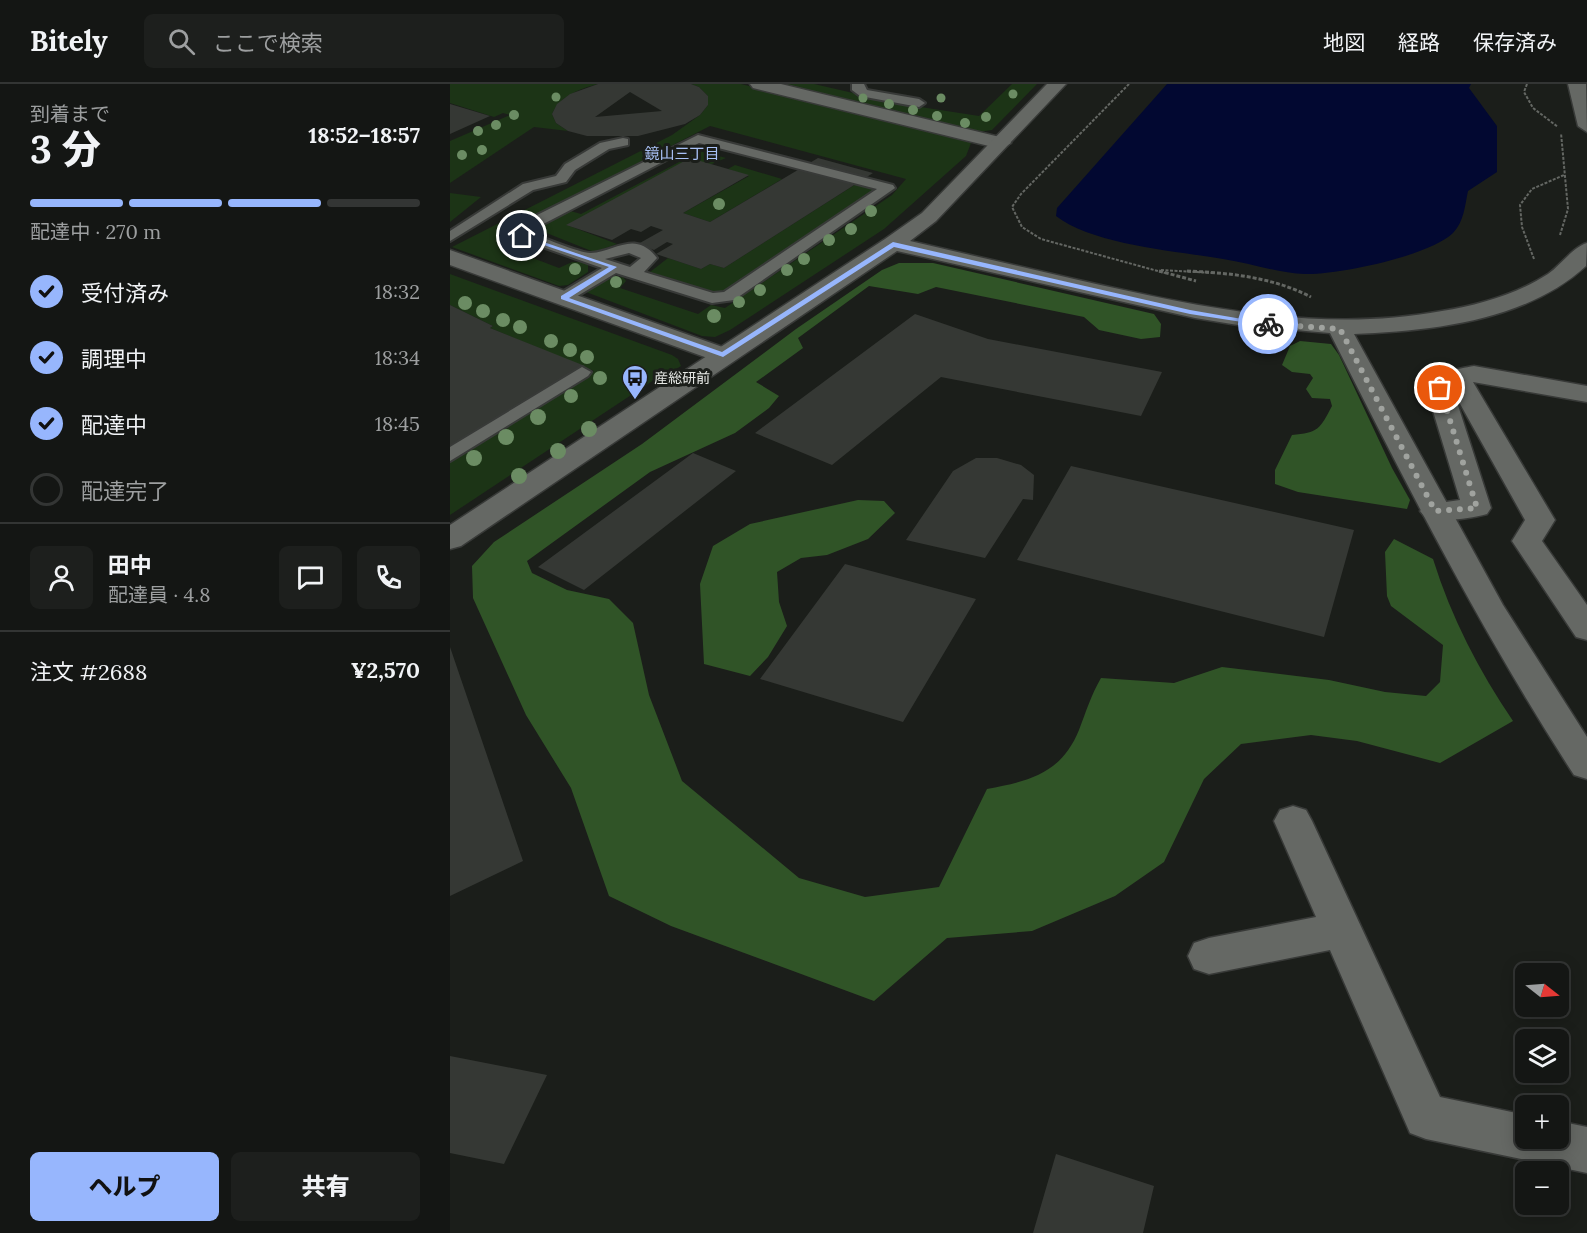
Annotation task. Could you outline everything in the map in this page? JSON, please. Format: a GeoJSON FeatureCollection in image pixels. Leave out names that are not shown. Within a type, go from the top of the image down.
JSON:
{"type":"FeatureCollection","features":[{"type":"Feature","properties":{"kind":"street"},"geometry":{"type":"LineString","coordinates":[[759,84],[1001,143]]}},
{"type":"Feature","properties":{"kind":"street"},"geometry":{"type":"LineString","coordinates":[[450,539],[929,218],[1057,84]]}},
{"type":"Feature","properties":{"kind":"street"},"geometry":{"type":"LineString","coordinates":[[1578,84],[1587,126]]}},
{"type":"Feature","properties":{"kind":"street"},"geometry":{"type":"LineString","coordinates":[[893,244],[1190,312],[1272,325],[1340,329],[1452,318],[1519,298],[1568,272],[1587,250]]}},
{"type":"Feature","properties":{"kind":"street"},"geometry":{"type":"LineString","coordinates":[[450,257],[723,355]]}},
{"type":"Feature","properties":{"kind":"street"},"geometry":{"type":"LineString","coordinates":[[1340,329],[1435,511],[1543,702],[1587,765]]}},
{"type":"Feature","properties":{"kind":"street"},"geometry":{"type":"LineString","coordinates":[[1435,511],[1477,508],[1440,388],[1457,377],[1474,374],[1587,394]]}},
{"type":"Feature","properties":{"kind":"street"},"geometry":{"type":"LineString","coordinates":[[1457,377],[1540,520],[1527,541],[1587,629]]}},
{"type":"Feature","properties":{"kind":"street"},"geometry":{"type":"LineString","coordinates":[[1293,821],[1426,1117],[1515,1136]]}},
{"type":"Feature","properties":{"kind":"street"},"geometry":{"type":"LineString","coordinates":[[1209,956],[1342,930]]}},
{"type":"Feature","properties":{"kind":"street"},"geometry":{"type":"LineString","coordinates":[[1569,1146],[1587,1150]]}},
{"type":"Feature","properties":{"kind":"lane"},"geometry":{"type":"LineString","coordinates":[[858,84],[858,90],[864,93],[919,103]]}},
{"type":"Feature","properties":{"kind":"lane"},"geometry":{"type":"LineString","coordinates":[[703,139],[888,188],[728,297],[712,298],[591,259],[522,236],[520,232],[524,227],[692,140],[703,139]]}},
{"type":"Feature","properties":{"kind":"lane"},"geometry":{"type":"LineString","coordinates":[[450,237],[528,187],[561,179],[570,167],[605,146],[623,142]]}},
{"type":"Feature","properties":{"kind":"lane"},"geometry":{"type":"LineString","coordinates":[[591,259],[618,249],[640,250],[649,258],[644,265],[632,273]]}},
{"type":"Feature","properties":{"kind":"lane"},"geometry":{"type":"LineString","coordinates":[[563,298],[614,267]]}},
{"type":"Feature","properties":{"kind":"lane"},"geometry":{"type":"LineString","coordinates":[[450,455],[582,372]]}},
{"type":"Feature","properties":{"kind":"path"},"geometry":{"type":"LineString","coordinates":[[1129,84],[1012,207],[1019,227],[1034,236],[1196,282]]}},
{"type":"Feature","properties":{"kind":"path"},"geometry":{"type":"LineString","coordinates":[[1527,84],[1524,92],[1527,100],[1537,113],[1560,129]]}},
{"type":"Feature","properties":{"kind":"path"},"geometry":{"type":"LineString","coordinates":[[1559,118],[1568,209],[1559,236]]}},
{"type":"Feature","properties":{"kind":"path"},"geometry":{"type":"LineString","coordinates":[[1540,255],[1534,260],[1521,227],[1520,201],[1526,191],[1536,184],[1564,175]]}},
{"type":"Feature","properties":{"kind":"path"},"geometry":{"type":"LineString","coordinates":[[1151,270],[1256,279],[1296,287],[1312,297]]}},
{"type":"Feature","properties":{"kind":"green space"},"geometry":{"type":"Polygon","coordinates":[[[450,84],[598,84],[571,94],[555,108],[552,114],[556,123],[568,131],[534,127],[450,183],[450,141],[510,115],[503,113],[494,117],[450,103],[450,84]]]}},
{"type":"Feature","properties":{"kind":"green space"},"geometry":{"type":"Polygon","coordinates":[[[691,84],[741,84],[971,143],[966,156],[884,229],[730,330],[715,337],[702,336],[586,292],[606,279],[623,277],[626,281],[620,288],[698,314],[711,305],[725,308],[892,195],[906,179],[710,126],[521,223],[508,237],[496,244],[559,268],[572,262],[588,262],[588,272],[568,285],[559,286],[452,247],[672,135],[700,115],[708,105],[708,96],[699,87],[691,84]]]}},
{"type":"Feature","properties":{"kind":"green space"},"geometry":{"type":"Polygon","coordinates":[[[778,84],[814,84],[901,104],[979,116],[1012,84],[1037,84],[992,130],[972,133],[778,84]]]}},
{"type":"Feature","properties":{"kind":"green space"},"geometry":{"type":"Polygon","coordinates":[[[700,151],[726,158],[567,225],[617,244],[594,252],[534,228],[567,210],[581,214],[700,151]]]}},
{"type":"Feature","properties":{"kind":"green space"},"geometry":{"type":"Polygon","coordinates":[[[735,165],[782,179],[710,222],[683,213],[749,176],[728,169],[735,165]]]}},
{"type":"Feature","properties":{"kind":"green space"},"geometry":{"type":"Polygon","coordinates":[[[856,184],[879,190],[733,291],[718,293],[650,272],[668,258],[701,269],[710,264],[724,268],[856,184]]]}},
{"type":"Feature","properties":{"kind":"green space"},"geometry":{"type":"Polygon","coordinates":[[[450,193],[481,197],[450,222],[450,193]]]}},
{"type":"Feature","properties":{"kind":"green space"},"geometry":{"type":"Polygon","coordinates":[[[899,263],[933,263],[1154,314],[1161,324],[1160,337],[1141,339],[1099,330],[1084,317],[936,287],[918,294],[869,286],[798,338],[803,348],[756,382],[779,396],[769,408],[735,433],[650,472],[527,561],[532,573],[567,590],[609,599],[633,623],[649,695],[682,781],[799,878],[865,897],[939,887],[987,789],[1017,783],[1042,773],[1063,757],[1072,745],[1101,678],[1174,683],[1222,667],[1329,680],[1385,692],[1426,696],[1440,682],[1443,645],[1391,606],[1387,596],[1385,552],[1394,539],[1433,559],[1448,602],[1467,643],[1513,721],[1440,763],[1357,741],[1311,735],[1241,744],[1204,779],[1164,862],[1115,896],[1032,931],[947,938],[874,1001],[671,926],[609,896],[571,788],[526,715],[473,598],[472,566],[494,542],[642,444],[796,329],[882,270],[899,263]]]}},
{"type":"Feature","properties":{"kind":"green space"},"geometry":{"type":"Polygon","coordinates":[[[450,274],[672,355],[678,359],[681,366],[671,372],[666,372],[450,515],[450,462],[594,371],[490,328],[493,326],[450,305],[450,274]]]}},
{"type":"Feature","properties":{"kind":"green space"},"geometry":{"type":"Polygon","coordinates":[[[1300,341],[1331,344],[1339,355],[1392,468],[1410,500],[1407,509],[1298,492],[1275,484],[1275,470],[1292,435],[1313,431],[1321,425],[1332,406],[1330,399],[1312,398],[1306,389],[1313,378],[1310,374],[1292,372],[1282,365],[1290,346],[1300,341]]]}},
{"type":"Feature","properties":{"kind":"green space"},"geometry":{"type":"Polygon","coordinates":[[[858,500],[884,501],[895,513],[868,539],[827,555],[801,558],[777,572],[779,602],[787,626],[768,657],[750,676],[704,664],[700,584],[713,546],[750,524],[858,500]]]}},
{"type":"Feature","properties":{"kind":"water"},"geometry":{"type":"Polygon","coordinates":[[[1167,84],[1471,84],[1469,88],[1497,126],[1497,172],[1468,191],[1460,224],[1453,233],[1441,241],[1404,256],[1360,268],[1320,273],[1285,272],[1136,245],[1091,234],[1056,216],[1057,208],[1167,84]]]}},
{"type":"Feature","properties":{"kind":"building"},"geometry":{"type":"Polygon","coordinates":[[[598,84],[691,84],[699,87],[708,96],[708,105],[700,115],[685,124],[638,136],[587,136],[568,131],[556,123],[552,114],[557,104],[570,94],[598,84]],[[630,92],[595,117],[662,111],[630,92]]]}},
{"type":"Feature","properties":{"kind":"building"},"geometry":{"type":"Polygon","coordinates":[[[450,104],[490,116],[450,134],[450,104]]]}},
{"type":"Feature","properties":{"kind":"building"},"geometry":{"type":"Polygon","coordinates":[[[690,158],[749,175],[683,213],[710,222],[818,158],[873,173],[724,268],[710,264],[701,269],[656,254],[673,244],[667,242],[654,250],[638,244],[663,230],[651,226],[641,232],[631,229],[612,240],[566,225],[690,158]]]}},
{"type":"Feature","properties":{"kind":"building"},"geometry":{"type":"Polygon","coordinates":[[[450,305],[493,326],[490,328],[585,366],[450,451],[450,305]]]}},
{"type":"Feature","properties":{"kind":"building"},"geometry":{"type":"Polygon","coordinates":[[[915,314],[988,339],[1162,372],[1141,416],[941,377],[832,465],[755,433],[915,314]]]}},
{"type":"Feature","properties":{"kind":"building"},"geometry":{"type":"Polygon","coordinates":[[[693,453],[736,471],[584,590],[538,567],[693,453]]]}},
{"type":"Feature","properties":{"kind":"building"},"geometry":{"type":"Polygon","coordinates":[[[976,458],[997,458],[1021,465],[1034,475],[1033,500],[1023,499],[985,558],[906,540],[953,471],[976,458]]]}},
{"type":"Feature","properties":{"kind":"building"},"geometry":{"type":"Polygon","coordinates":[[[1071,466],[1354,530],[1324,637],[1017,560],[1071,466]]]}},
{"type":"Feature","properties":{"kind":"building"},"geometry":{"type":"Polygon","coordinates":[[[845,564],[976,599],[903,722],[760,679],[845,564]]]}},
{"type":"Feature","properties":{"kind":"building"},"geometry":{"type":"Polygon","coordinates":[[[450,647],[523,861],[450,896],[450,647]]]}},
{"type":"Feature","properties":{"kind":"building"},"geometry":{"type":"Polygon","coordinates":[[[450,1056],[547,1075],[504,1164],[450,1153],[450,1056]]]}},
{"type":"Feature","properties":{"kind":"building"},"geometry":{"type":"Polygon","coordinates":[[[1056,1154],[1154,1186],[1143,1233],[1033,1233],[1056,1154]]]}},
{"type":"Feature","properties":{"kind":"way so far"},"geometry":{"type":"LineString","coordinates":[[1268,324],[1340,329],[1435,511],[1477,508],[1440,388]]}},
{"type":"Feature","properties":{"kind":"place","name":"産総研前"},"geometry":{"type":"Point","coordinates":[635,401]}},
{"type":"Feature","properties":{"kind":"district","name":"鏡山三丁目"},"geometry":{"type":"Point","coordinates":[682,154]}},
{"type":"Feature","properties":{"kind":"route"},"geometry":{"type":"LineString","coordinates":[[522,236],[614,267],[563,298],[723,355],[893,244],[1190,312],[1268,324]]}}]}
